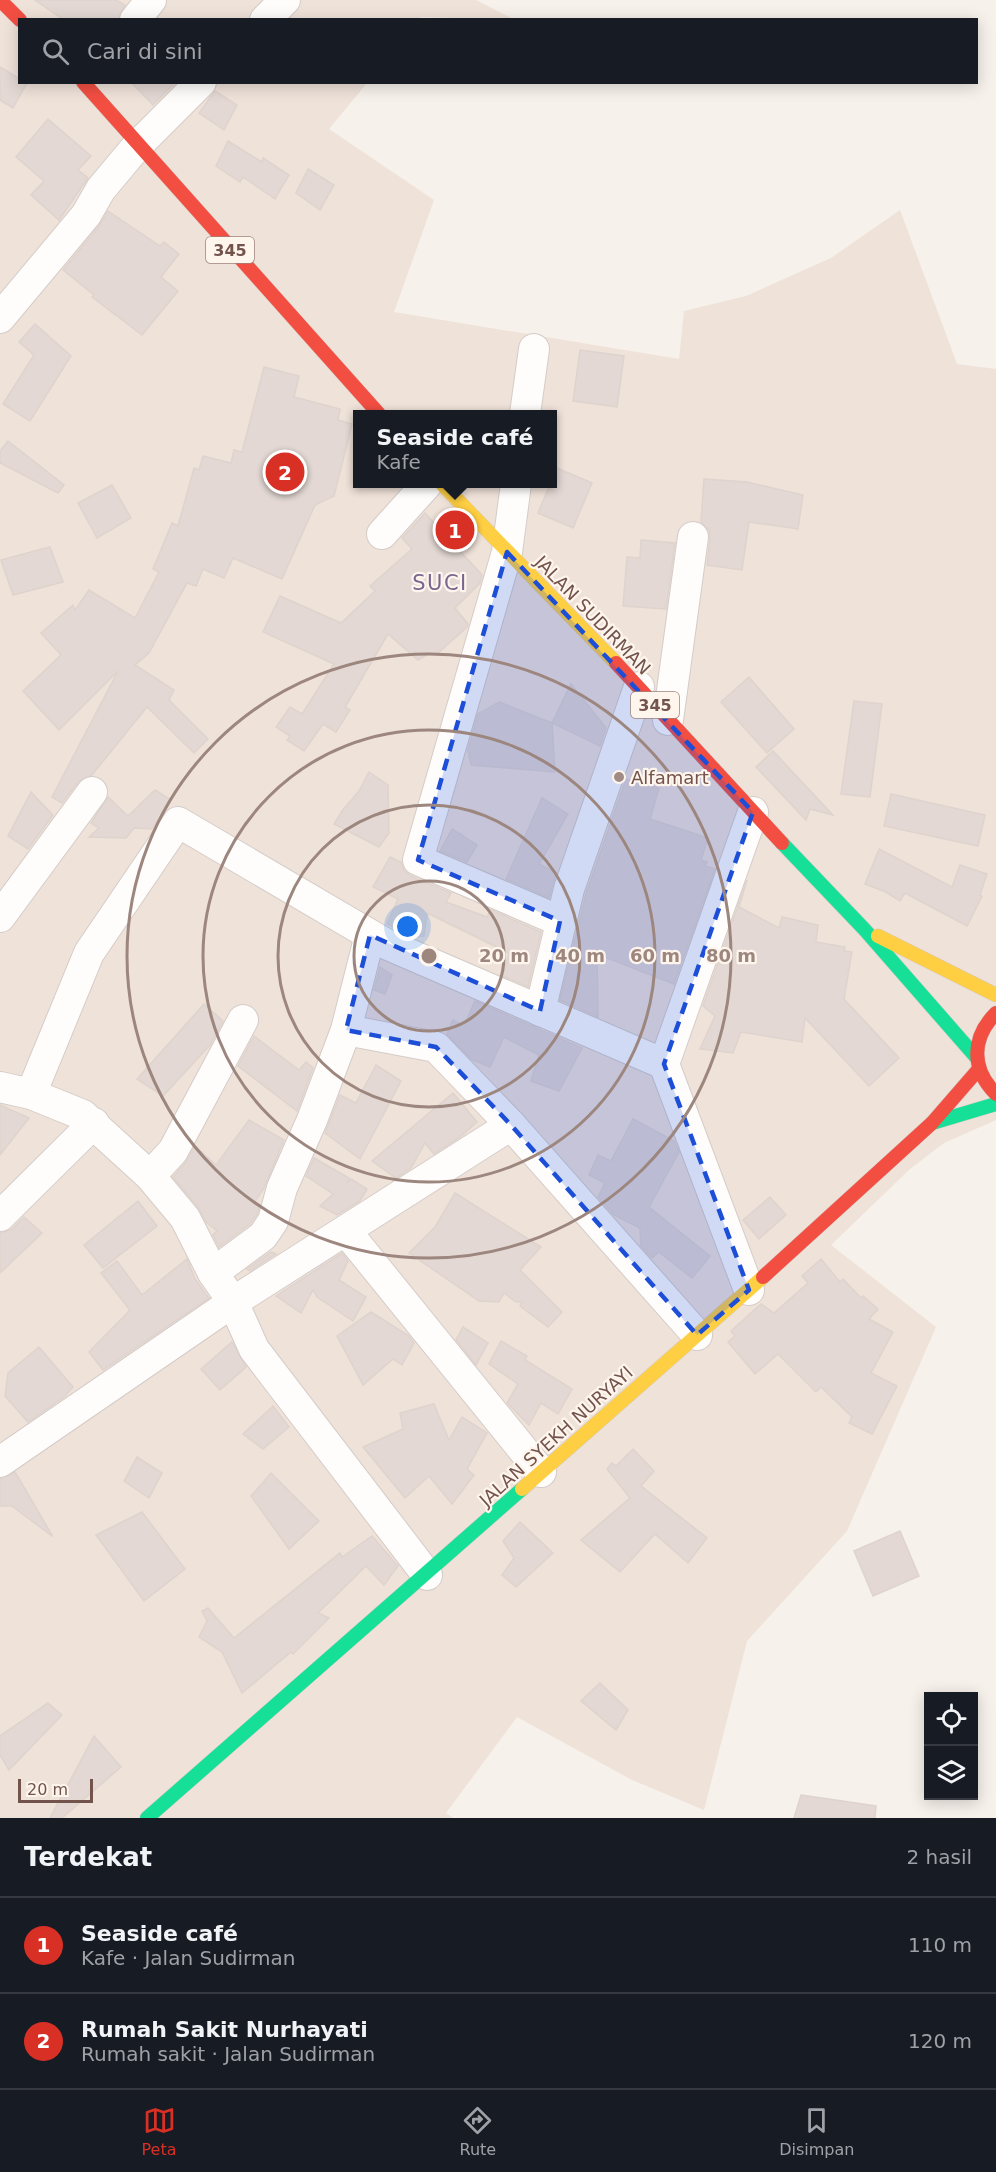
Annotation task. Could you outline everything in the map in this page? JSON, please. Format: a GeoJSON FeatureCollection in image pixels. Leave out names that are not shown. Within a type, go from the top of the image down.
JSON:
{"type":"FeatureCollection","features":[{"type":"Feature","properties":{"kind":"main road"},"geometry":{"type":"LineString","coordinates":[[0,0],[18,18]]}},
{"type":"Feature","properties":{"kind":"main road","name":"345"},"geometry":{"type":"LineString","coordinates":[[85,84],[137,146],[375,410]]}},
{"type":"Feature","properties":{"kind":"main road","name":"JALAN SUDIRMAN"},"geometry":{"type":"LineString","coordinates":[[447,488],[639,687],[865,930],[977,1064],[984,1083],[996,1094]]}},
{"type":"Feature","properties":{"kind":"main road","name":"JALAN SUDIRMAN"},"geometry":{"type":"LineString","coordinates":[[865,930],[996,995]]}},
{"type":"Feature","properties":{"kind":"main road"},"geometry":{"type":"LineString","coordinates":[[977,1064],[977,1043],[982,1030],[996,1013]]}},
{"type":"Feature","properties":{"kind":"main road","name":"JALAN SYEKH NURYAYI"},"geometry":{"type":"LineString","coordinates":[[147,1818],[427,1575],[749,1290],[932,1123],[977,1064]]}},
{"type":"Feature","properties":{"kind":"main road"},"geometry":{"type":"LineString","coordinates":[[932,1123],[996,1104]]}},
{"type":"Feature","properties":{"kind":"street"},"geometry":{"type":"LineString","coordinates":[[137,18],[151,0]]}},
{"type":"Feature","properties":{"kind":"street"},"geometry":{"type":"LineString","coordinates":[[267,18],[285,0]]}},
{"type":"Feature","properties":{"kind":"street"},"geometry":{"type":"LineString","coordinates":[[0,318],[86,215],[101,189],[137,146],[199,84]]}},
{"type":"Feature","properties":{"kind":"street"},"geometry":{"type":"LineString","coordinates":[[526,410],[534,349]]}},
{"type":"Feature","properties":{"kind":"street"},"geometry":{"type":"LineString","coordinates":[[382,534],[423,488]]}},
{"type":"Feature","properties":{"kind":"street"},"geometry":{"type":"LineString","coordinates":[[515,488],[507,552],[418,860],[560,921]]}},
{"type":"Feature","properties":{"kind":"street"},"geometry":{"type":"LineString","coordinates":[[668,720],[693,537]]}},
{"type":"Feature","properties":{"kind":"street"},"geometry":{"type":"LineString","coordinates":[[540,1011],[560,921],[610,764],[639,687]]}},
{"type":"Feature","properties":{"kind":"street"},"geometry":{"type":"LineString","coordinates":[[0,918],[92,792]]}},
{"type":"Feature","properties":{"kind":"street"},"geometry":{"type":"LineString","coordinates":[[749,1290],[664,1064],[753,812]]}},
{"type":"Feature","properties":{"kind":"street"},"geometry":{"type":"LineString","coordinates":[[31,1094],[88,953],[178,822],[370,935],[664,1064]]}},
{"type":"Feature","properties":{"kind":"street"},"geometry":{"type":"LineString","coordinates":[[213,1273],[263,1236],[273,1221],[282,1188],[312,1120],[346,1030],[370,935]]}},
{"type":"Feature","properties":{"kind":"street"},"geometry":{"type":"LineString","coordinates":[[150,1176],[173,1151],[243,1020]]}},
{"type":"Feature","properties":{"kind":"street"},"geometry":{"type":"LineString","coordinates":[[346,1030],[436,1047],[512,1125],[697,1335]]}},
{"type":"Feature","properties":{"kind":"street"},"geometry":{"type":"LineString","coordinates":[[0,1087],[31,1094],[83,1114],[150,1176],[185,1218],[213,1273],[233,1302],[254,1349],[427,1575]]}},
{"type":"Feature","properties":{"kind":"street"},"geometry":{"type":"LineString","coordinates":[[0,1216],[94,1123]]}},
{"type":"Feature","properties":{"kind":"street"},"geometry":{"type":"LineString","coordinates":[[0,1462],[233,1302],[512,1125]]}},
{"type":"Feature","properties":{"kind":"street"},"geometry":{"type":"LineString","coordinates":[[346,1231],[542,1472]]}},
{"type":"Feature","properties":{"kind":"highlighted area"},"geometry":{"type":"Polygon","coordinates":[[[507,552],[753,812],[664,1064],[749,1290],[697,1335],[511,1125],[436,1047],[346,1030],[370,935],[540,1011],[560,921],[418,860],[507,552]]]}},
{"type":"Feature","properties":{"kind":"shaded area"},"geometry":{"type":"Polygon","coordinates":[[[0,0],[476,0],[511,18],[18,18],[18,84],[366,84],[329,129],[434,200],[394,312],[679,359],[684,311],[746,296],[831,258],[900,210],[957,364],[996,369],[996,1120],[944,1143],[910,1169],[831,1245],[936,1327],[847,1531],[747,1641],[704,1810],[632,1780],[517,1717],[446,1813],[453,1818],[0,1818],[0,0]]]}},
{"type":"Feature","properties":{"kind":"building"},"geometry":{"type":"Polygon","coordinates":[[[35,0],[116,0],[125,5],[119,18],[61,18],[35,0]]]}},
{"type":"Feature","properties":{"kind":"building"},"geometry":{"type":"Polygon","coordinates":[[[0,67],[18,78],[18,84],[26,84],[13,108],[0,100],[0,67]]]}},
{"type":"Feature","properties":{"kind":"building"},"geometry":{"type":"Polygon","coordinates":[[[133,84],[174,84],[153,105],[133,84]]]}},
{"type":"Feature","properties":{"kind":"building"},"geometry":{"type":"Polygon","coordinates":[[[215,91],[237,105],[224,130],[199,113],[215,91]]]}},
{"type":"Feature","properties":{"kind":"building"},"geometry":{"type":"Polygon","coordinates":[[[48,119],[91,156],[78,170],[88,178],[59,220],[31,195],[44,181],[16,157],[48,119]]]}},
{"type":"Feature","properties":{"kind":"building"},"geometry":{"type":"Polygon","coordinates":[[[228,141],[262,162],[263,158],[289,175],[275,199],[243,177],[240,182],[216,166],[228,141]]]}},
{"type":"Feature","properties":{"kind":"building"},"geometry":{"type":"Polygon","coordinates":[[[308,169],[334,185],[320,210],[296,193],[308,169]]]}},
{"type":"Feature","properties":{"kind":"building"},"geometry":{"type":"Polygon","coordinates":[[[108,211],[160,246],[164,242],[179,254],[161,277],[178,291],[142,335],[92,297],[94,295],[63,270],[99,226],[108,211]]]}},
{"type":"Feature","properties":{"kind":"building"},"geometry":{"type":"Polygon","coordinates":[[[35,324],[71,356],[30,421],[3,404],[34,355],[19,342],[35,324]]]}},
{"type":"Feature","properties":{"kind":"building"},"geometry":{"type":"Polygon","coordinates":[[[580,350],[624,356],[617,407],[573,401],[580,350]]]}},
{"type":"Feature","properties":{"kind":"building"},"geometry":{"type":"Polygon","coordinates":[[[264,367],[299,376],[294,397],[340,409],[338,420],[352,424],[334,496],[315,505],[282,579],[233,558],[224,578],[203,569],[196,586],[187,583],[149,653],[135,665],[174,690],[169,700],[208,739],[194,753],[147,707],[92,775],[79,781],[62,803],[52,797],[118,671],[59,730],[23,691],[61,655],[41,633],[73,605],[75,610],[89,590],[135,618],[159,572],[153,569],[172,523],[178,526],[194,468],[199,470],[203,456],[231,463],[234,450],[242,452],[264,367]]]}},
{"type":"Feature","properties":{"kind":"building"},"geometry":{"type":"Polygon","coordinates":[[[8,441],[64,485],[58,493],[0,463],[0,451],[8,441]]]}},
{"type":"Feature","properties":{"kind":"building"},"geometry":{"type":"Polygon","coordinates":[[[557,468],[592,483],[573,528],[538,513],[549,488],[557,488],[557,468]]]}},
{"type":"Feature","properties":{"kind":"building"},"geometry":{"type":"Polygon","coordinates":[[[704,479],[747,482],[803,495],[798,529],[749,522],[742,570],[707,565],[709,530],[701,522],[704,479]]]}},
{"type":"Feature","properties":{"kind":"building"},"geometry":{"type":"Polygon","coordinates":[[[112,485],[131,518],[97,538],[78,503],[112,485]]]}},
{"type":"Feature","properties":{"kind":"building"},"geometry":{"type":"Polygon","coordinates":[[[425,513],[482,575],[480,583],[455,608],[468,624],[467,627],[438,653],[430,653],[418,660],[388,634],[345,707],[350,710],[336,732],[323,724],[304,751],[287,740],[290,736],[276,727],[290,707],[302,714],[334,664],[263,632],[280,596],[341,623],[375,591],[370,586],[412,549],[402,538],[425,513]]]}},
{"type":"Feature","properties":{"kind":"building"},"geometry":{"type":"Polygon","coordinates":[[[641,540],[675,543],[666,609],[623,606],[627,557],[640,558],[641,540]]]}},
{"type":"Feature","properties":{"kind":"building"},"geometry":{"type":"Polygon","coordinates":[[[50,547],[63,582],[13,595],[1,560],[50,547]]]}},
{"type":"Feature","properties":{"kind":"building"},"geometry":{"type":"Polygon","coordinates":[[[749,677],[794,729],[767,753],[721,702],[749,677]]]}},
{"type":"Feature","properties":{"kind":"building"},"geometry":{"type":"Polygon","coordinates":[[[571,684],[606,728],[600,746],[552,723],[571,684]]]}},
{"type":"Feature","properties":{"kind":"building"},"geometry":{"type":"Polygon","coordinates":[[[854,701],[882,704],[870,797],[841,794],[854,701]]]}},
{"type":"Feature","properties":{"kind":"building"},"geometry":{"type":"Polygon","coordinates":[[[499,702],[552,723],[555,772],[471,765],[468,750],[478,714],[499,702]]]}},
{"type":"Feature","properties":{"kind":"building"},"geometry":{"type":"Polygon","coordinates":[[[773,751],[833,815],[810,809],[806,820],[756,767],[773,751]]]}},
{"type":"Feature","properties":{"kind":"building"},"geometry":{"type":"Polygon","coordinates":[[[369,772],[388,785],[389,833],[379,847],[334,824],[359,791],[369,772]]]}},
{"type":"Feature","properties":{"kind":"building"},"geometry":{"type":"Polygon","coordinates":[[[626,779],[659,788],[650,819],[708,838],[701,860],[707,862],[705,866],[715,869],[674,984],[597,954],[598,1017],[560,1000],[586,894],[626,779]]]}},
{"type":"Feature","properties":{"kind":"building"},"geometry":{"type":"Polygon","coordinates":[[[155,790],[171,800],[152,829],[134,828],[126,838],[89,837],[99,828],[91,823],[108,797],[128,816],[155,790]]]}},
{"type":"Feature","properties":{"kind":"building"},"geometry":{"type":"Polygon","coordinates":[[[31,792],[53,815],[28,849],[8,836],[31,792]]]}},
{"type":"Feature","properties":{"kind":"building"},"geometry":{"type":"Polygon","coordinates":[[[891,794],[985,815],[978,846],[884,826],[891,794]]]}},
{"type":"Feature","properties":{"kind":"building"},"geometry":{"type":"Polygon","coordinates":[[[542,798],[568,814],[539,864],[556,873],[549,898],[506,879],[542,798]]]}},
{"type":"Feature","properties":{"kind":"building"},"geometry":{"type":"Polygon","coordinates":[[[452,829],[477,845],[467,862],[440,851],[452,829]]]}},
{"type":"Feature","properties":{"kind":"building"},"geometry":{"type":"Polygon","coordinates":[[[879,849],[952,887],[960,865],[987,874],[980,895],[982,896],[967,926],[905,893],[900,901],[886,892],[865,884],[879,849]]]}},
{"type":"Feature","properties":{"kind":"building"},"geometry":{"type":"Polygon","coordinates":[[[390,857],[401,862],[404,870],[411,876],[451,893],[446,902],[487,917],[491,910],[541,932],[528,987],[503,976],[509,953],[427,913],[424,936],[413,937],[387,924],[398,899],[373,887],[390,857]]]}},
{"type":"Feature","properties":{"kind":"building"},"geometry":{"type":"Polygon","coordinates":[[[747,880],[739,907],[779,928],[782,917],[818,925],[816,942],[845,947],[844,951],[852,952],[844,999],[899,1058],[869,1086],[805,1018],[802,1042],[741,1032],[733,1053],[700,1049],[715,1016],[703,1006],[747,880]]]}},
{"type":"Feature","properties":{"kind":"building"},"geometry":{"type":"Polygon","coordinates":[[[380,967],[392,975],[385,994],[374,990],[380,967]]]}},
{"type":"Feature","properties":{"kind":"building"},"geometry":{"type":"Polygon","coordinates":[[[475,1001],[582,1048],[559,1091],[531,1081],[539,1055],[504,1037],[490,1067],[471,1059],[447,1034],[453,1020],[464,1026],[475,1001]]]}},
{"type":"Feature","properties":{"kind":"building"},"geometry":{"type":"Polygon","coordinates":[[[204,1004],[223,1021],[210,1045],[163,1096],[137,1079],[204,1004]]]}},
{"type":"Feature","properties":{"kind":"building"},"geometry":{"type":"Polygon","coordinates":[[[254,1036],[299,1070],[306,1062],[313,1068],[297,1111],[238,1066],[254,1036]]]}},
{"type":"Feature","properties":{"kind":"building"},"geometry":{"type":"Polygon","coordinates":[[[376,1065],[401,1081],[360,1159],[325,1133],[340,1095],[356,1103],[376,1065]]]}},
{"type":"Feature","properties":{"kind":"building"},"geometry":{"type":"Polygon","coordinates":[[[453,1093],[477,1122],[459,1138],[434,1154],[425,1143],[411,1168],[396,1178],[372,1161],[453,1093]]]}},
{"type":"Feature","properties":{"kind":"building"},"geometry":{"type":"Polygon","coordinates":[[[0,1105],[29,1118],[0,1155],[0,1105]]]}},
{"type":"Feature","properties":{"kind":"building"},"geometry":{"type":"Polygon","coordinates":[[[633,1119],[674,1141],[679,1152],[649,1207],[710,1256],[692,1278],[659,1252],[652,1258],[641,1246],[640,1228],[614,1215],[598,1197],[605,1183],[589,1175],[598,1155],[611,1161],[633,1119]]]}},
{"type":"Feature","properties":{"kind":"building"},"geometry":{"type":"Polygon","coordinates":[[[249,1120],[284,1140],[264,1188],[254,1203],[259,1208],[257,1214],[250,1224],[219,1247],[213,1235],[217,1231],[206,1222],[198,1207],[173,1177],[186,1162],[195,1146],[216,1165],[249,1120]]]}},
{"type":"Feature","properties":{"kind":"building"},"geometry":{"type":"Polygon","coordinates":[[[314,1158],[349,1178],[347,1183],[351,1179],[367,1189],[360,1201],[337,1215],[320,1206],[333,1194],[306,1176],[314,1158]]]}},
{"type":"Feature","properties":{"kind":"building"},"geometry":{"type":"Polygon","coordinates":[[[455,1193],[541,1247],[520,1270],[562,1312],[548,1327],[520,1306],[522,1302],[516,1302],[504,1293],[499,1302],[479,1301],[409,1253],[435,1227],[455,1193]]]}},
{"type":"Feature","properties":{"kind":"building"},"geometry":{"type":"Polygon","coordinates":[[[770,1197],[786,1215],[759,1239],[743,1220],[770,1197]]]}},
{"type":"Feature","properties":{"kind":"building"},"geometry":{"type":"Polygon","coordinates":[[[138,1201],[157,1226],[103,1268],[84,1245],[138,1201]]]}},
{"type":"Feature","properties":{"kind":"building"},"geometry":{"type":"Polygon","coordinates":[[[24,1217],[42,1233],[0,1273],[0,1233],[12,1229],[24,1217]]]}},
{"type":"Feature","properties":{"kind":"building"},"geometry":{"type":"Polygon","coordinates":[[[271,1252],[276,1254],[250,1271],[247,1269],[271,1252]]]}},
{"type":"Feature","properties":{"kind":"building"},"geometry":{"type":"Polygon","coordinates":[[[342,1253],[348,1261],[339,1280],[366,1297],[353,1321],[317,1297],[313,1290],[301,1313],[276,1296],[342,1253]]]}},
{"type":"Feature","properties":{"kind":"building"},"geometry":{"type":"Polygon","coordinates":[[[187,1259],[195,1279],[209,1298],[103,1370],[89,1352],[130,1310],[101,1273],[117,1261],[142,1295],[187,1259]]]}},
{"type":"Feature","properties":{"kind":"building"},"geometry":{"type":"Polygon","coordinates":[[[821,1259],[840,1282],[843,1279],[861,1298],[863,1296],[878,1309],[869,1319],[893,1332],[871,1373],[897,1386],[872,1434],[849,1423],[852,1417],[821,1387],[816,1392],[778,1354],[755,1374],[728,1342],[735,1336],[731,1331],[761,1304],[774,1313],[808,1283],[802,1276],[821,1259]]]}},
{"type":"Feature","properties":{"kind":"building"},"geometry":{"type":"Polygon","coordinates":[[[371,1312],[409,1336],[414,1343],[402,1365],[393,1359],[363,1385],[337,1336],[371,1312]]]}},
{"type":"Feature","properties":{"kind":"building"},"geometry":{"type":"Polygon","coordinates":[[[463,1327],[488,1343],[476,1365],[456,1340],[463,1327]]]}},
{"type":"Feature","properties":{"kind":"building"},"geometry":{"type":"Polygon","coordinates":[[[501,1341],[527,1356],[525,1360],[572,1389],[558,1414],[541,1403],[529,1425],[507,1403],[518,1384],[489,1364],[501,1341]]]}},
{"type":"Feature","properties":{"kind":"building"},"geometry":{"type":"Polygon","coordinates":[[[232,1342],[246,1367],[220,1390],[201,1369],[232,1342]]]}},
{"type":"Feature","properties":{"kind":"building"},"geometry":{"type":"Polygon","coordinates":[[[39,1347],[73,1387],[64,1397],[28,1422],[5,1396],[8,1373],[39,1347]]]}},
{"type":"Feature","properties":{"kind":"building"},"geometry":{"type":"Polygon","coordinates":[[[434,1404],[449,1440],[462,1417],[487,1433],[467,1469],[474,1475],[452,1504],[429,1476],[405,1498],[363,1447],[403,1429],[400,1413],[434,1404]]]}},
{"type":"Feature","properties":{"kind":"building"},"geometry":{"type":"Polygon","coordinates":[[[273,1406],[289,1427],[263,1449],[243,1434],[273,1406]]]}},
{"type":"Feature","properties":{"kind":"building"},"geometry":{"type":"Polygon","coordinates":[[[633,1449],[654,1471],[641,1486],[707,1538],[688,1563],[655,1534],[620,1572],[581,1540],[630,1498],[607,1469],[612,1463],[616,1466],[633,1449]]]}},
{"type":"Feature","properties":{"kind":"building"},"geometry":{"type":"Polygon","coordinates":[[[137,1457],[162,1473],[149,1498],[124,1481],[137,1457]]]}},
{"type":"Feature","properties":{"kind":"building"},"geometry":{"type":"Polygon","coordinates":[[[15,1472],[52,1536],[12,1506],[0,1506],[0,1479],[15,1472]]]}},
{"type":"Feature","properties":{"kind":"building"},"geometry":{"type":"Polygon","coordinates":[[[271,1473],[319,1521],[289,1549],[251,1496],[271,1473]]]}},
{"type":"Feature","properties":{"kind":"building"},"geometry":{"type":"Polygon","coordinates":[[[142,1512],[185,1569],[144,1601],[96,1535],[142,1512]]]}},
{"type":"Feature","properties":{"kind":"building"},"geometry":{"type":"Polygon","coordinates":[[[520,1522],[553,1553],[516,1587],[502,1575],[514,1558],[503,1541],[520,1522]]]}},
{"type":"Feature","properties":{"kind":"building"},"geometry":{"type":"Polygon","coordinates":[[[900,1531],[919,1576],[873,1596],[854,1551],[900,1531]]]}},
{"type":"Feature","properties":{"kind":"building"},"geometry":{"type":"Polygon","coordinates":[[[372,1536],[398,1566],[384,1585],[366,1566],[318,1613],[329,1618],[293,1654],[291,1652],[242,1693],[222,1652],[199,1637],[207,1621],[202,1611],[208,1608],[234,1638],[340,1553],[342,1557],[372,1536]]]}},
{"type":"Feature","properties":{"kind":"building"},"geometry":{"type":"Polygon","coordinates":[[[600,1683],[628,1710],[616,1730],[581,1701],[600,1683]]]}},
{"type":"Feature","properties":{"kind":"building"},"geometry":{"type":"Polygon","coordinates":[[[48,1703],[62,1715],[9,1770],[0,1755],[0,1736],[48,1703]]]}},
{"type":"Feature","properties":{"kind":"building"},"geometry":{"type":"Polygon","coordinates":[[[94,1736],[121,1767],[62,1818],[50,1818],[94,1736]]]}},
{"type":"Feature","properties":{"kind":"building"},"geometry":{"type":"Polygon","coordinates":[[[801,1795],[876,1806],[875,1818],[794,1818],[801,1795]]]}},
{"type":"Feature","properties":{"kind":"traffic: fast"},"geometry":{"type":"LineString","coordinates":[[782,843],[865,930],[976,1057]]}},
{"type":"Feature","properties":{"kind":"traffic: fast"},"geometry":{"type":"LineString","coordinates":[[932,1123],[996,1104]]}},
{"type":"Feature","properties":{"kind":"traffic: fast"},"geometry":{"type":"LineString","coordinates":[[147,1818],[522,1489]]}},
{"type":"Feature","properties":{"kind":"traffic: slow"},"geometry":{"type":"LineString","coordinates":[[446,488],[616,663]]}},
{"type":"Feature","properties":{"kind":"traffic: slow"},"geometry":{"type":"LineString","coordinates":[[878,936],[996,995]]}},
{"type":"Feature","properties":{"kind":"traffic: slow"},"geometry":{"type":"LineString","coordinates":[[522,1489],[763,1277]]}},
{"type":"Feature","properties":{"kind":"traffic: jam"},"geometry":{"type":"LineString","coordinates":[[0,0],[18,18]]}},
{"type":"Feature","properties":{"kind":"traffic: jam"},"geometry":{"type":"LineString","coordinates":[[85,84],[375,410]]}},
{"type":"Feature","properties":{"kind":"traffic: jam"},"geometry":{"type":"LineString","coordinates":[[616,663],[782,843]]}},
{"type":"Feature","properties":{"kind":"traffic: jam"},"geometry":{"type":"LineString","coordinates":[[996,1013],[982,1033],[977,1054],[982,1074],[996,1094]]}},
{"type":"Feature","properties":{"kind":"traffic: jam"},"geometry":{"type":"LineString","coordinates":[[763,1277],[932,1123],[978,1070]]}},
{"type":"Feature","properties":{"kind":"place","name":"Rumah Sakit Nurhayati"},"geometry":{"type":"Point","coordinates":[285,472]}},
{"type":"Feature","properties":{"kind":"place","name":"Seaside café"},"geometry":{"type":"Point","coordinates":[455,530]}},
{"type":"Feature","properties":{"kind":"place","name":"Alfamart"},"geometry":{"type":"Point","coordinates":[619,777]}},
{"type":"Feature","properties":{"kind":"district","name":"SUCI"},"geometry":{"type":"Point","coordinates":[440,583]}}]}
